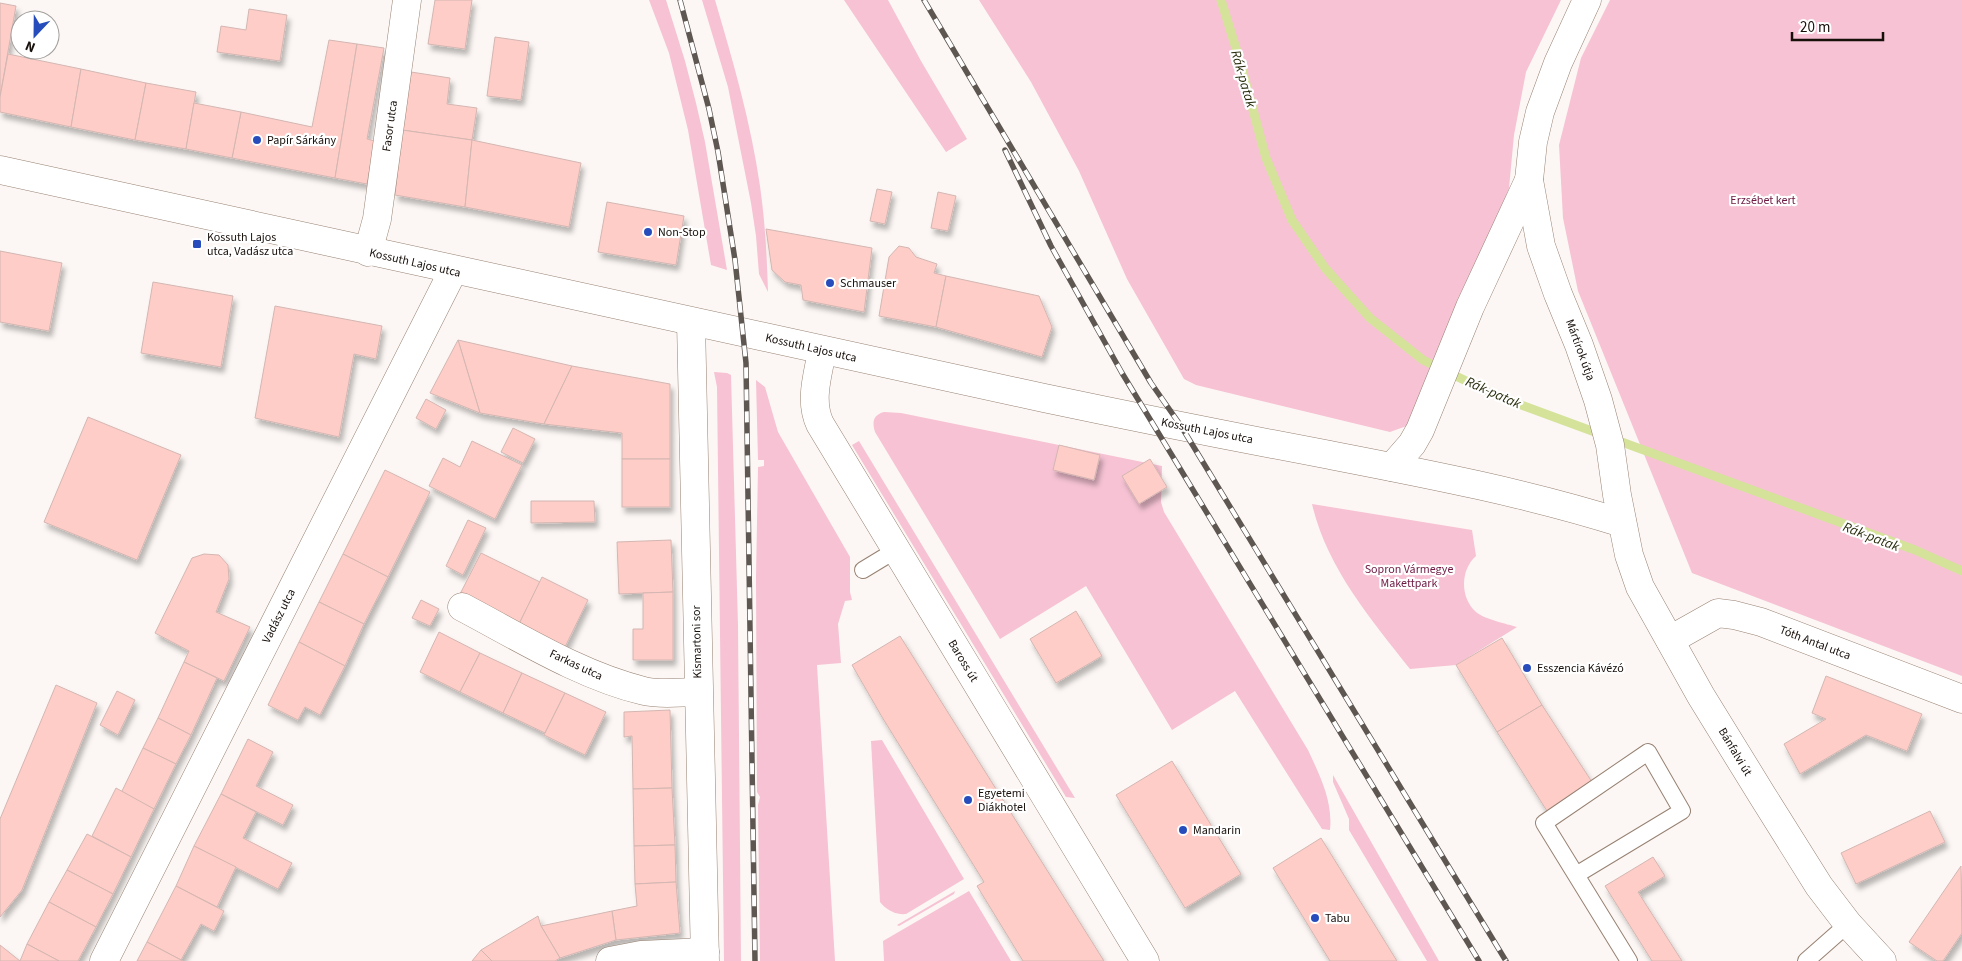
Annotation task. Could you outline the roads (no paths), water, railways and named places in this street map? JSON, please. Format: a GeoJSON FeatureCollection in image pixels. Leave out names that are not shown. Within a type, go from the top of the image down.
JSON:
{"type":"FeatureCollection","features":[{"type":"Feature","properties":{"kind":"street","name":"Fasor utca"},"geometry":{"type":"LineString","coordinates":[[368,252],[377,219],[407,0]]}},
{"type":"Feature","properties":{"kind":"street","name":"Mártírok útja"},"geometry":{"type":"LineString","coordinates":[[1587,0],[1558,63],[1543,104],[1532,142],[1528,180],[1542,246],[1598,400],[1610,445],[1622,524]]}},
{"type":"Feature","properties":{"kind":"street","name":"Kossuth Lajos utca"},"geometry":{"type":"LineString","coordinates":[[0,170],[822,351],[1152,420],[1392,467],[1569,506],[1622,524]]}},
{"type":"Feature","properties":{"kind":"street","name":"Mártírok útja"},"geometry":{"type":"LineString","coordinates":[[1392,467],[1412,444],[1420,430],[1470,307],[1528,180]]}},
{"type":"Feature","properties":{"kind":"street","name":"Vadász utca"},"geometry":{"type":"LineString","coordinates":[[104,961],[453,271]]}},
{"type":"Feature","properties":{"kind":"street","name":"Kismartoni sor"},"geometry":{"type":"LineString","coordinates":[[691,322],[705,956]]}},
{"type":"Feature","properties":{"kind":"street","name":"Baross út"},"geometry":{"type":"LineString","coordinates":[[822,351],[814,397],[817,418],[1145,961]]}},
{"type":"Feature","properties":{"kind":"street","name":"Bánfalvi út"},"geometry":{"type":"LineString","coordinates":[[1622,524],[1629,555],[1640,588],[1762,795],[1819,886],[1848,924],[1882,961]]}},
{"type":"Feature","properties":{"kind":"street","name":"Farkas utca"},"geometry":{"type":"LineString","coordinates":[[462,607],[566,661],[616,683],[646,692],[698,692]]}},
{"type":"Feature","properties":{"kind":"street","name":"Tóth Antal utca"},"geometry":{"type":"LineString","coordinates":[[1670,640],[1718,614],[1734,615],[1761,622],[1962,699]]}},
{"type":"Feature","properties":{"kind":"street"},"geometry":{"type":"LineString","coordinates":[[610,961],[641,955],[705,956]]}},
{"type":"Feature","properties":{"kind":"lane"},"geometry":{"type":"LineString","coordinates":[[863,570],[896,550]]}},
{"type":"Feature","properties":{"kind":"lane"},"geometry":{"type":"LineString","coordinates":[[1576,875],[1682,811],[1648,752],[1544,823],[1576,875],[1629,961]]}},
{"type":"Feature","properties":{"kind":"lane"},"geometry":{"type":"LineString","coordinates":[[1806,961],[1848,924]]}},
{"type":"Feature","properties":{"kind":"waterway","name":"Rák-patak"},"geometry":{"type":"LineString","coordinates":[[1221,0],[1266,158],[1292,220],[1325,268],[1370,318],[1423,360],[1497,396],[1915,550],[1962,571]]}},
{"type":"Feature","properties":{"kind":"railway"},"geometry":{"type":"LineString","coordinates":[[680,0],[709,109],[718,152],[735,260],[746,363],[755,961]]}},
{"type":"Feature","properties":{"kind":"railway"},"geometry":{"type":"LineString","coordinates":[[924,0],[1151,383],[1181,426],[1506,961]]}},
{"type":"Feature","properties":{"kind":"railway"},"geometry":{"type":"LineString","coordinates":[[1005,150],[1051,246],[1122,373],[1479,961]]}},
{"type":"Feature","properties":{"kind":"place","name":"Papír Sárkány"},"geometry":{"type":"Point","coordinates":[257,140]}},
{"type":"Feature","properties":{"kind":"place","name":"Non-Stop"},"geometry":{"type":"Point","coordinates":[648,232]}},
{"type":"Feature","properties":{"kind":"place","name":"Kossuth Lajos utca, Vadász utca"},"geometry":{"type":"Point","coordinates":[197,244]}},
{"type":"Feature","properties":{"kind":"place","name":"Schmauser"},"geometry":{"type":"Point","coordinates":[830,283]}},
{"type":"Feature","properties":{"kind":"place","name":"Esszencia Kávézó"},"geometry":{"type":"Point","coordinates":[1527,668]}},
{"type":"Feature","properties":{"kind":"place","name":"Egyetemi Diákhotel"},"geometry":{"type":"Point","coordinates":[968,800]}},
{"type":"Feature","properties":{"kind":"place","name":"Mandarin"},"geometry":{"type":"Point","coordinates":[1183,830]}},
{"type":"Feature","properties":{"kind":"place","name":"Tabu"},"geometry":{"type":"Point","coordinates":[1315,918]}},
{"type":"Feature","properties":{"kind":"park label","name":"Erzsébet kert"},"geometry":{"type":"Point","coordinates":[1763,200]}},
{"type":"Feature","properties":{"kind":"park label","name":"Sopron Vármegye Makettpark"},"geometry":{"type":"Point","coordinates":[1409,576]}}]}
